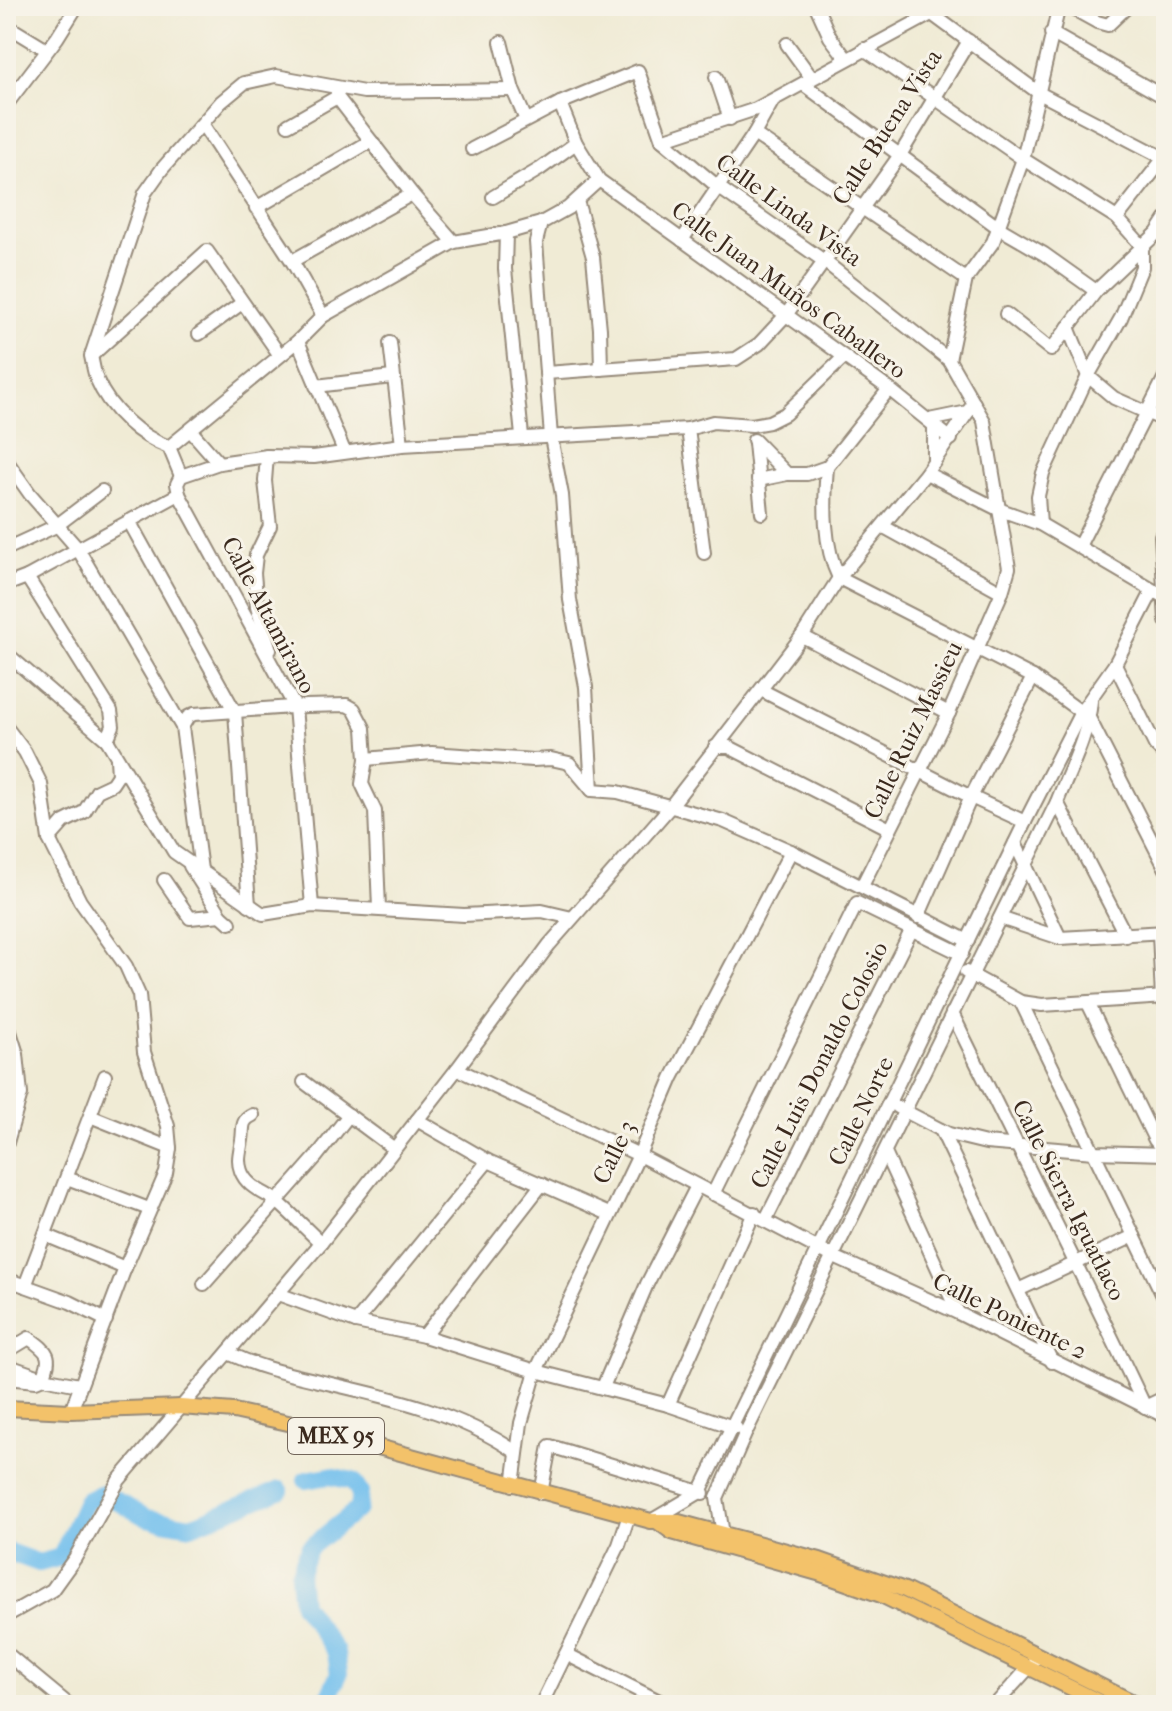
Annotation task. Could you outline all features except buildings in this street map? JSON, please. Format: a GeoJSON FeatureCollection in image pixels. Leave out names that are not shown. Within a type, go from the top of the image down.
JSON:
{"type":"FeatureCollection","features":[{"type":"Feature","properties":{"kind":"main road","name":"MEX 95"},"geometry":{"type":"LineString","coordinates":[[6,1408],[71,1411],[180,1407],[234,1411],[297,1425],[655,1522],[672,1532],[818,1573],[881,1595],[1139,1705]]}},
{"type":"Feature","properties":{"kind":"main road","name":"MEX 95"},"geometry":{"type":"LineString","coordinates":[[655,1522],[675,1521],[820,1560],[886,1583],[1034,1662],[1106,1705]]}},
{"type":"Feature","properties":{"kind":"street"},"geometry":{"type":"LineString","coordinates":[[6,105],[77,6]]}},
{"type":"Feature","properties":{"kind":"street"},"geometry":{"type":"LineString","coordinates":[[816,6],[830,37],[846,58]]}},
{"type":"Feature","properties":{"kind":"street"},"geometry":{"type":"LineString","coordinates":[[472,149],[560,103],[638,71],[662,140],[730,119],[772,101],[926,10],[946,6]]}},
{"type":"Feature","properties":{"kind":"street"},"geometry":{"type":"LineString","coordinates":[[949,360],[966,279],[993,242],[995,225],[1023,159],[1059,6]]}},
{"type":"Feature","properties":{"kind":"street"},"geometry":{"type":"LineString","coordinates":[[1068,6],[1108,25],[1128,6]]}},
{"type":"Feature","properties":{"kind":"street"},"geometry":{"type":"LineString","coordinates":[[926,10],[1039,93],[1165,159],[1117,218]]}},
{"type":"Feature","properties":{"kind":"street"},"geometry":{"type":"LineString","coordinates":[[6,25],[47,50]]}},
{"type":"Feature","properties":{"kind":"street"},"geometry":{"type":"LineString","coordinates":[[1051,33],[1166,98]]}},
{"type":"Feature","properties":{"kind":"street","name":"Calle Buena Vista"},"geometry":{"type":"LineString","coordinates":[[546,373],[736,359],[759,344],[786,315],[900,155],[969,41]]}},
{"type":"Feature","properties":{"kind":"street"},"geometry":{"type":"LineString","coordinates":[[501,42],[513,90],[526,120]]}},
{"type":"Feature","properties":{"kind":"street"},"geometry":{"type":"LineString","coordinates":[[787,44],[807,80],[900,155],[995,225],[1044,254],[1096,291]]}},
{"type":"Feature","properties":{"kind":"street"},"geometry":{"type":"LineString","coordinates":[[864,49],[1023,159],[1117,218],[1142,246],[1142,267],[1121,318],[1088,376],[1043,473],[1038,496],[1040,524]]}},
{"type":"Feature","properties":{"kind":"street"},"geometry":{"type":"LineString","coordinates":[[169,447],[153,442],[125,419],[97,381],[91,356],[145,193],[221,102],[244,83],[276,76],[337,93],[513,90]]}},
{"type":"Feature","properties":{"kind":"street"},"geometry":{"type":"LineString","coordinates":[[716,77],[730,119]]}},
{"type":"Feature","properties":{"kind":"street"},"geometry":{"type":"LineString","coordinates":[[288,125],[337,93]]}},
{"type":"Feature","properties":{"kind":"street"},"geometry":{"type":"LineString","coordinates":[[337,93],[412,194],[454,242]]}},
{"type":"Feature","properties":{"kind":"street"},"geometry":{"type":"LineString","coordinates":[[682,240],[754,134],[772,101]]}},
{"type":"Feature","properties":{"kind":"street"},"geometry":{"type":"LineString","coordinates":[[169,447],[298,341],[323,316],[454,242],[541,223],[577,201],[599,180],[576,143],[560,103]]}},
{"type":"Feature","properties":{"kind":"street"},"geometry":{"type":"LineString","coordinates":[[203,125],[292,261],[323,316]]}},
{"type":"Feature","properties":{"kind":"street"},"geometry":{"type":"LineString","coordinates":[[754,134],[966,279]]}},
{"type":"Feature","properties":{"kind":"street","name":"Calle Linda Vista"},"geometry":{"type":"LineString","coordinates":[[662,140],[718,187],[824,261],[949,360]]}},
{"type":"Feature","properties":{"kind":"street"},"geometry":{"type":"LineString","coordinates":[[256,208],[371,141]]}},
{"type":"Feature","properties":{"kind":"street"},"geometry":{"type":"LineString","coordinates":[[493,197],[576,143]]}},
{"type":"Feature","properties":{"kind":"street","name":"Calle Juan Muños Caballero"},"geometry":{"type":"LineString","coordinates":[[599,180],[889,389],[951,439]]}},
{"type":"Feature","properties":{"kind":"street"},"geometry":{"type":"LineString","coordinates":[[292,261],[412,194]]}},
{"type":"Feature","properties":{"kind":"street"},"geometry":{"type":"LineString","coordinates":[[577,201],[593,257],[601,369]]}},
{"type":"Feature","properties":{"kind":"street"},"geometry":{"type":"LineString","coordinates":[[1006,314],[1051,350],[1096,291],[1157,233],[1166,219]]}},
{"type":"Feature","properties":{"kind":"street"},"geometry":{"type":"LineString","coordinates":[[541,223],[536,242],[551,437],[562,495],[570,600],[586,687],[592,790]]}},
{"type":"Feature","properties":{"kind":"street"},"geometry":{"type":"LineString","coordinates":[[506,233],[505,269],[522,436]]}},
{"type":"Feature","properties":{"kind":"street"},"geometry":{"type":"LineString","coordinates":[[91,356],[207,251],[279,354]]}},
{"type":"Feature","properties":{"kind":"street"},"geometry":{"type":"LineString","coordinates":[[199,334],[242,303]]}},
{"type":"Feature","properties":{"kind":"street"},"geometry":{"type":"LineString","coordinates":[[1068,327],[1088,376],[1114,398],[1166,421]]}},
{"type":"Feature","properties":{"kind":"street"},"geometry":{"type":"LineString","coordinates":[[298,341],[344,451]]}},
{"type":"Feature","properties":{"kind":"street"},"geometry":{"type":"LineString","coordinates":[[390,343],[402,445]]}},
{"type":"Feature","properties":{"kind":"street"},"geometry":{"type":"LineString","coordinates":[[6,585],[27,577],[179,494],[177,484],[181,476],[219,463],[267,456],[314,457],[402,445],[466,443],[522,436],[688,429],[713,422],[752,425],[769,422],[785,414],[844,357]]}},
{"type":"Feature","properties":{"kind":"street","name":"Calle Ruiz Massieu"},"geometry":{"type":"LineString","coordinates":[[862,886],[918,769],[949,713],[1002,592],[1009,568],[984,421],[971,407],[949,360]]}},
{"type":"Feature","properties":{"kind":"street"},"geometry":{"type":"LineString","coordinates":[[1079,546],[1166,375]]}},
{"type":"Feature","properties":{"kind":"street"},"geometry":{"type":"LineString","coordinates":[[316,386],[392,377]]}},
{"type":"Feature","properties":{"kind":"street"},"geometry":{"type":"LineString","coordinates":[[758,480],[787,474],[807,474],[827,467],[889,389]]}},
{"type":"Feature","properties":{"kind":"street"},"geometry":{"type":"LineString","coordinates":[[934,462],[931,422],[971,407]]}},
{"type":"Feature","properties":{"kind":"street"},"geometry":{"type":"LineString","coordinates":[[6,1616],[52,1590],[75,1558],[119,1480],[321,1243],[572,918],[670,807],[802,636],[839,578],[926,473],[971,407]]}},
{"type":"Feature","properties":{"kind":"street"},"geometry":{"type":"LineString","coordinates":[[752,425],[762,513]]}},
{"type":"Feature","properties":{"kind":"street"},"geometry":{"type":"LineString","coordinates":[[688,429],[704,553]]}},
{"type":"Feature","properties":{"kind":"street"},"geometry":{"type":"LineString","coordinates":[[191,431],[219,463]]}},
{"type":"Feature","properties":{"kind":"street"},"geometry":{"type":"LineString","coordinates":[[755,443],[787,474]]}},
{"type":"Feature","properties":{"kind":"street"},"geometry":{"type":"LineString","coordinates":[[169,447],[181,476]]}},
{"type":"Feature","properties":{"kind":"street"},"geometry":{"type":"LineString","coordinates":[[267,456],[265,481],[270,526],[256,555],[257,607],[271,652],[300,706]]}},
{"type":"Feature","properties":{"kind":"street"},"geometry":{"type":"LineString","coordinates":[[6,460],[56,526],[78,549],[182,727],[201,870]]}},
{"type":"Feature","properties":{"kind":"street"},"geometry":{"type":"LineString","coordinates":[[827,467],[827,535],[832,563],[839,578],[1033,677],[1085,715],[1166,869]]}},
{"type":"Feature","properties":{"kind":"street"},"geometry":{"type":"LineString","coordinates":[[926,473],[998,509],[1040,524],[1161,596]]}},
{"type":"Feature","properties":{"kind":"street"},"geometry":{"type":"LineString","coordinates":[[807,474],[825,492]]}},
{"type":"Feature","properties":{"kind":"street"},"geometry":{"type":"LineString","coordinates":[[6,549],[56,526],[102,491]]}},
{"type":"Feature","properties":{"kind":"street","name":"Calle Altamirano"},"geometry":{"type":"LineString","coordinates":[[179,494],[300,706],[312,906]]}},
{"type":"Feature","properties":{"kind":"street"},"geometry":{"type":"LineString","coordinates":[[129,521],[235,712],[249,905]]}},
{"type":"Feature","properties":{"kind":"street"},"geometry":{"type":"LineString","coordinates":[[884,527],[1002,592]]}},
{"type":"Feature","properties":{"kind":"street"},"geometry":{"type":"LineString","coordinates":[[1166,527],[1161,536],[1161,596],[1166,621]]}},
{"type":"Feature","properties":{"kind":"street"},"geometry":{"type":"LineString","coordinates":[[27,577],[111,711],[113,726],[107,740]]}},
{"type":"Feature","properties":{"kind":"street","name":"Calle Norte"},"geometry":{"type":"LineString","coordinates":[[717,1498],[746,1432],[1057,802],[1091,701],[1161,596]]}},
{"type":"Feature","properties":{"kind":"street"},"geometry":{"type":"LineString","coordinates":[[802,636],[949,713]]}},
{"type":"Feature","properties":{"kind":"street"},"geometry":{"type":"LineString","coordinates":[[6,653],[107,740],[174,852],[263,914],[312,906],[464,915],[542,911],[572,918]]}},
{"type":"Feature","properties":{"kind":"street"},"geometry":{"type":"LineString","coordinates":[[1115,664],[1155,745],[1166,756]]}},
{"type":"Feature","properties":{"kind":"street"},"geometry":{"type":"LineString","coordinates":[[918,917],[971,797],[1033,677]]}},
{"type":"Feature","properties":{"kind":"street"},"geometry":{"type":"LineString","coordinates":[[761,690],[1025,822]]}},
{"type":"Feature","properties":{"kind":"street"},"geometry":{"type":"LineString","coordinates":[[182,727],[194,714],[300,706],[347,705],[354,709],[364,728],[366,759],[362,784],[375,811],[379,908]]}},
{"type":"Feature","properties":{"kind":"street","name":"Calle Norte"},"geometry":{"type":"LineString","coordinates":[[700,1492],[1025,822],[1085,715]]}},
{"type":"Feature","properties":{"kind":"street"},"geometry":{"type":"LineString","coordinates":[[6,727],[25,752],[41,784],[49,839],[80,901],[126,966],[139,995],[144,1052],[168,1126],[170,1148],[166,1173],[125,1268],[71,1411]]}},
{"type":"Feature","properties":{"kind":"street"},"geometry":{"type":"LineString","coordinates":[[715,747],[729,747],[890,829]]}},
{"type":"Feature","properties":{"kind":"street"},"geometry":{"type":"LineString","coordinates":[[366,759],[432,753],[551,759],[569,763],[592,790],[618,792],[723,821],[791,851],[968,941]]}},
{"type":"Feature","properties":{"kind":"street"},"geometry":{"type":"LineString","coordinates":[[49,839],[64,822],[84,812],[97,791],[112,784],[118,775],[117,756]]}},
{"type":"Feature","properties":{"kind":"street"},"geometry":{"type":"LineString","coordinates":[[1057,802],[1126,936]]}},
{"type":"Feature","properties":{"kind":"street"},"geometry":{"type":"LineString","coordinates":[[1015,843],[1060,938]]}},
{"type":"Feature","properties":{"kind":"street","name":"Calle 3"},"geometry":{"type":"LineString","coordinates":[[513,1485],[516,1452],[536,1371],[639,1155],[672,1078],[791,851]]}},
{"type":"Feature","properties":{"kind":"street"},"geometry":{"type":"LineString","coordinates":[[164,880],[190,918],[225,919],[186,860]]}},
{"type":"Feature","properties":{"kind":"street"},"geometry":{"type":"LineString","coordinates":[[713,1194],[857,903],[911,931],[959,960],[972,976],[1021,1002],[1042,1005],[1165,1001],[1162,932],[1060,938],[1000,918]]}},
{"type":"Feature","properties":{"kind":"street","name":"Calle Luis Donaldo Colosio"},"geometry":{"type":"LineString","coordinates":[[668,1405],[760,1216],[911,931]]}},
{"type":"Feature","properties":{"kind":"street"},"geometry":{"type":"LineString","coordinates":[[1021,1002],[1166,1302]]}},
{"type":"Feature","properties":{"kind":"street"},"geometry":{"type":"LineString","coordinates":[[889,1103],[941,1130],[986,1143],[1166,1154],[1160,1137],[1088,1003]]}},
{"type":"Feature","properties":{"kind":"street","name":"Calle Sierra Iguatlaco"},"geometry":{"type":"LineString","coordinates":[[952,1013],[1145,1407]]}},
{"type":"Feature","properties":{"kind":"street"},"geometry":{"type":"LineString","coordinates":[[6,1019],[17,1054],[21,1094],[6,1146]]}},
{"type":"Feature","properties":{"kind":"street","name":"Calle Poniente 2"},"geometry":{"type":"LineString","coordinates":[[457,1069],[639,1155],[834,1257],[958,1313],[1166,1417]]}},
{"type":"Feature","properties":{"kind":"street"},"geometry":{"type":"LineString","coordinates":[[25,1286],[105,1076]]}},
{"type":"Feature","properties":{"kind":"street"},"geometry":{"type":"LineString","coordinates":[[304,1082],[393,1148]]}},
{"type":"Feature","properties":{"kind":"street"},"geometry":{"type":"LineString","coordinates":[[253,1115],[245,1118],[242,1125],[238,1154],[241,1174],[258,1190],[277,1201],[321,1243]]}},
{"type":"Feature","properties":{"kind":"street"},"geometry":{"type":"LineString","coordinates":[[204,1284],[349,1115]]}},
{"type":"Feature","properties":{"kind":"street"},"geometry":{"type":"LineString","coordinates":[[90,1116],[170,1148]]}},
{"type":"Feature","properties":{"kind":"street"},"geometry":{"type":"LineString","coordinates":[[417,1120],[488,1161],[609,1214]]}},
{"type":"Feature","properties":{"kind":"street"},"geometry":{"type":"LineString","coordinates":[[941,1130],[1052,1362]]}},
{"type":"Feature","properties":{"kind":"street"},"geometry":{"type":"LineString","coordinates":[[885,1153],[958,1313]]}},
{"type":"Feature","properties":{"kind":"street"},"geometry":{"type":"LineString","coordinates":[[356,1322],[488,1161]]}},
{"type":"Feature","properties":{"kind":"street"},"geometry":{"type":"LineString","coordinates":[[67,1178],[149,1209]]}},
{"type":"Feature","properties":{"kind":"street"},"geometry":{"type":"LineString","coordinates":[[424,1336],[542,1184]]}},
{"type":"Feature","properties":{"kind":"street"},"geometry":{"type":"LineString","coordinates":[[603,1387],[647,1284],[697,1186]]}},
{"type":"Feature","properties":{"kind":"street"},"geometry":{"type":"LineString","coordinates":[[45,1235],[125,1268]]}},
{"type":"Feature","properties":{"kind":"street"},"geometry":{"type":"LineString","coordinates":[[1018,1290],[1134,1236]]}},
{"type":"Feature","properties":{"kind":"street"},"geometry":{"type":"LineString","coordinates":[[6,1279],[70,1302],[106,1320]]}},
{"type":"Feature","properties":{"kind":"street"},"geometry":{"type":"LineString","coordinates":[[278,1294],[356,1322],[424,1336],[536,1371],[668,1405],[746,1432]]}},
{"type":"Feature","properties":{"kind":"street"},"geometry":{"type":"LineString","coordinates":[[6,1352],[29,1338],[46,1351],[48,1359],[43,1378],[36,1381],[6,1378]]}},
{"type":"Feature","properties":{"kind":"street"},"geometry":{"type":"LineString","coordinates":[[228,1353],[259,1368],[393,1398],[459,1419],[516,1452]]}},
{"type":"Feature","properties":{"kind":"street"},"geometry":{"type":"LineString","coordinates":[[6,1365],[43,1378],[79,1385]]}},
{"type":"Feature","properties":{"kind":"street"},"geometry":{"type":"LineString","coordinates":[[1145,1407],[1166,1397]]}},
{"type":"Feature","properties":{"kind":"street"},"geometry":{"type":"LineString","coordinates":[[541,1493],[550,1446],[717,1498],[723,1534]]}},
{"type":"Feature","properties":{"kind":"street"},"geometry":{"type":"LineString","coordinates":[[655,1522],[700,1492]]}},
{"type":"Feature","properties":{"kind":"street"},"geometry":{"type":"LineString","coordinates":[[541,1705],[619,1545],[629,1515]]}},
{"type":"Feature","properties":{"kind":"street"},"geometry":{"type":"LineString","coordinates":[[6,1653],[68,1705]]}},
{"type":"Feature","properties":{"kind":"street"},"geometry":{"type":"LineString","coordinates":[[566,1654],[667,1705]]}},
{"type":"Feature","properties":{"kind":"street"},"geometry":{"type":"LineString","coordinates":[[1014,1705],[999,1701],[1034,1662]]}},
{"type":"Feature","properties":{"kind":"street"},"geometry":{"type":"LineString","coordinates":[[1033,1705],[1040,1705]]}},
{"type":"Feature","properties":{"kind":"waterway"},"geometry":{"type":"LineString","coordinates":[[306,1480],[329,1476],[353,1481],[360,1493],[358,1509],[309,1548],[299,1575],[302,1604],[336,1652],[339,1674],[325,1705]]}},
{"type":"Feature","properties":{"kind":"waterway"},"geometry":{"type":"LineString","coordinates":[[115,1500],[147,1518],[191,1526],[280,1490]]}},
{"type":"Feature","properties":{"kind":"waterway"},"geometry":{"type":"LineString","coordinates":[[6,1551],[39,1563],[61,1557],[86,1501],[100,1494]]}}]}
